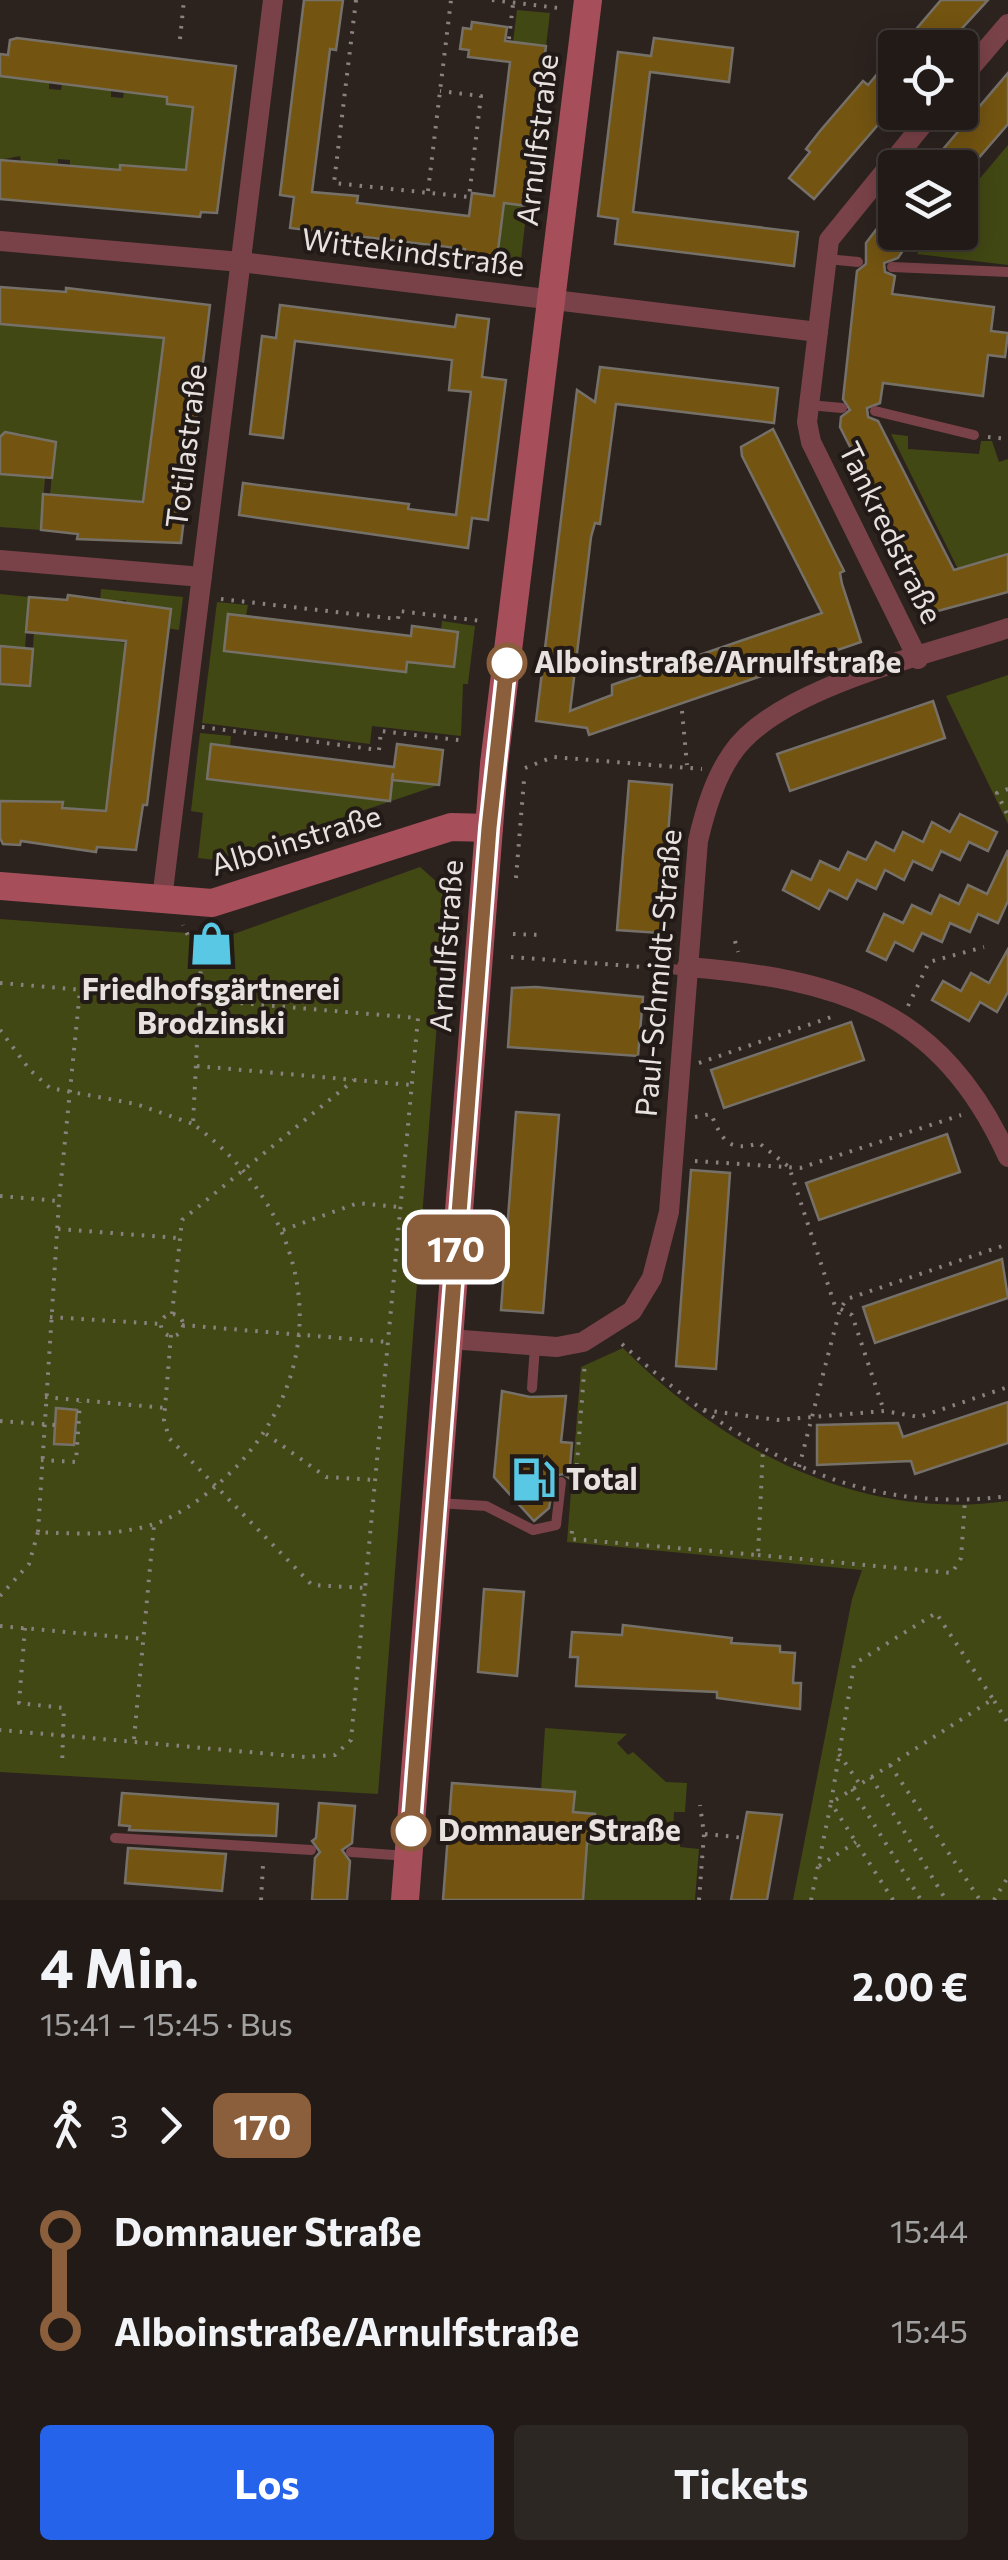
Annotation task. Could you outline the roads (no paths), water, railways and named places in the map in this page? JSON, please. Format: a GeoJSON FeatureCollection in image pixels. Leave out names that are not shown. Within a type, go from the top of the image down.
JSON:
{"type":"FeatureCollection","features":[{"type":"Feature","properties":{"kind":"main road","name":"Arnulfstraße"},"geometry":{"type":"LineString","coordinates":[[406,1900],[489,828],[588,0]]}},
{"type":"Feature","properties":{"kind":"main road","name":"Alboinstraße"},"geometry":{"type":"LineString","coordinates":[[0,886],[212,903],[451,828],[489,828]]}},
{"type":"Feature","properties":{"kind":"street","name":"Totilastraße"},"geometry":{"type":"LineString","coordinates":[[171,900],[200,586],[273,0]]}},
{"type":"Feature","properties":{"kind":"street"},"geometry":{"type":"LineString","coordinates":[[978,59],[1008,24]]}},
{"type":"Feature","properties":{"kind":"street","name":"Tankredstraße"},"geometry":{"type":"LineString","coordinates":[[918,130],[834,228],[809,404],[811,442],[918,659]]}},
{"type":"Feature","properties":{"kind":"street","name":"Wittekindstraße"},"geometry":{"type":"LineString","coordinates":[[0,241],[240,262],[818,332]]}},
{"type":"Feature","properties":{"kind":"street"},"geometry":{"type":"LineString","coordinates":[[0,560],[200,586]]}},
{"type":"Feature","properties":{"kind":"street","name":"Paul-Schmidt-Straße"},"geometry":{"type":"LineString","coordinates":[[449,1339],[535,1346],[583,1342],[608,1330],[632,1311],[652,1278],[669,1212],[682,969],[698,841],[712,792],[732,752],[759,725],[788,705],[1008,628]]}},
{"type":"Feature","properties":{"kind":"street"},"geometry":{"type":"LineString","coordinates":[[682,969],[786,977],[842,994],[900,1022],[928,1041],[958,1072],[984,1107],[1008,1157]]}},
{"type":"Feature","properties":{"kind":"lane"},"geometry":{"type":"LineString","coordinates":[[827,259],[858,262]]}},
{"type":"Feature","properties":{"kind":"lane"},"geometry":{"type":"LineString","coordinates":[[892,267],[1008,272]]}},
{"type":"Feature","properties":{"kind":"lane"},"geometry":{"type":"LineString","coordinates":[[809,404],[842,408]]}},
{"type":"Feature","properties":{"kind":"lane"},"geometry":{"type":"LineString","coordinates":[[874,412],[974,435]]}},
{"type":"Feature","properties":{"kind":"lane"},"geometry":{"type":"LineString","coordinates":[[532,1388],[535,1346]]}},
{"type":"Feature","properties":{"kind":"lane"},"geometry":{"type":"LineString","coordinates":[[436,1503],[486,1506],[533,1530],[556,1525],[561,1482]]}},
{"type":"Feature","properties":{"kind":"lane"},"geometry":{"type":"LineString","coordinates":[[115,1838],[312,1850]]}},
{"type":"Feature","properties":{"kind":"lane"},"geometry":{"type":"LineString","coordinates":[[351,1852],[409,1856]]}},
{"type":"Feature","properties":{"kind":"place","name":"Alboinstraße/Arnulfstraße"},"geometry":{"type":"Point","coordinates":[507,663]}},
{"type":"Feature","properties":{"kind":"place","name":"Friedhofsgärtnerei Brodzinski"},"geometry":{"type":"Point","coordinates":[211,943]}},
{"type":"Feature","properties":{"kind":"place","name":"Total"},"geometry":{"type":"Point","coordinates":[533,1480]}},
{"type":"Feature","properties":{"kind":"place","name":"Domnauer Straße"},"geometry":{"type":"Point","coordinates":[411,1831]}}]}
